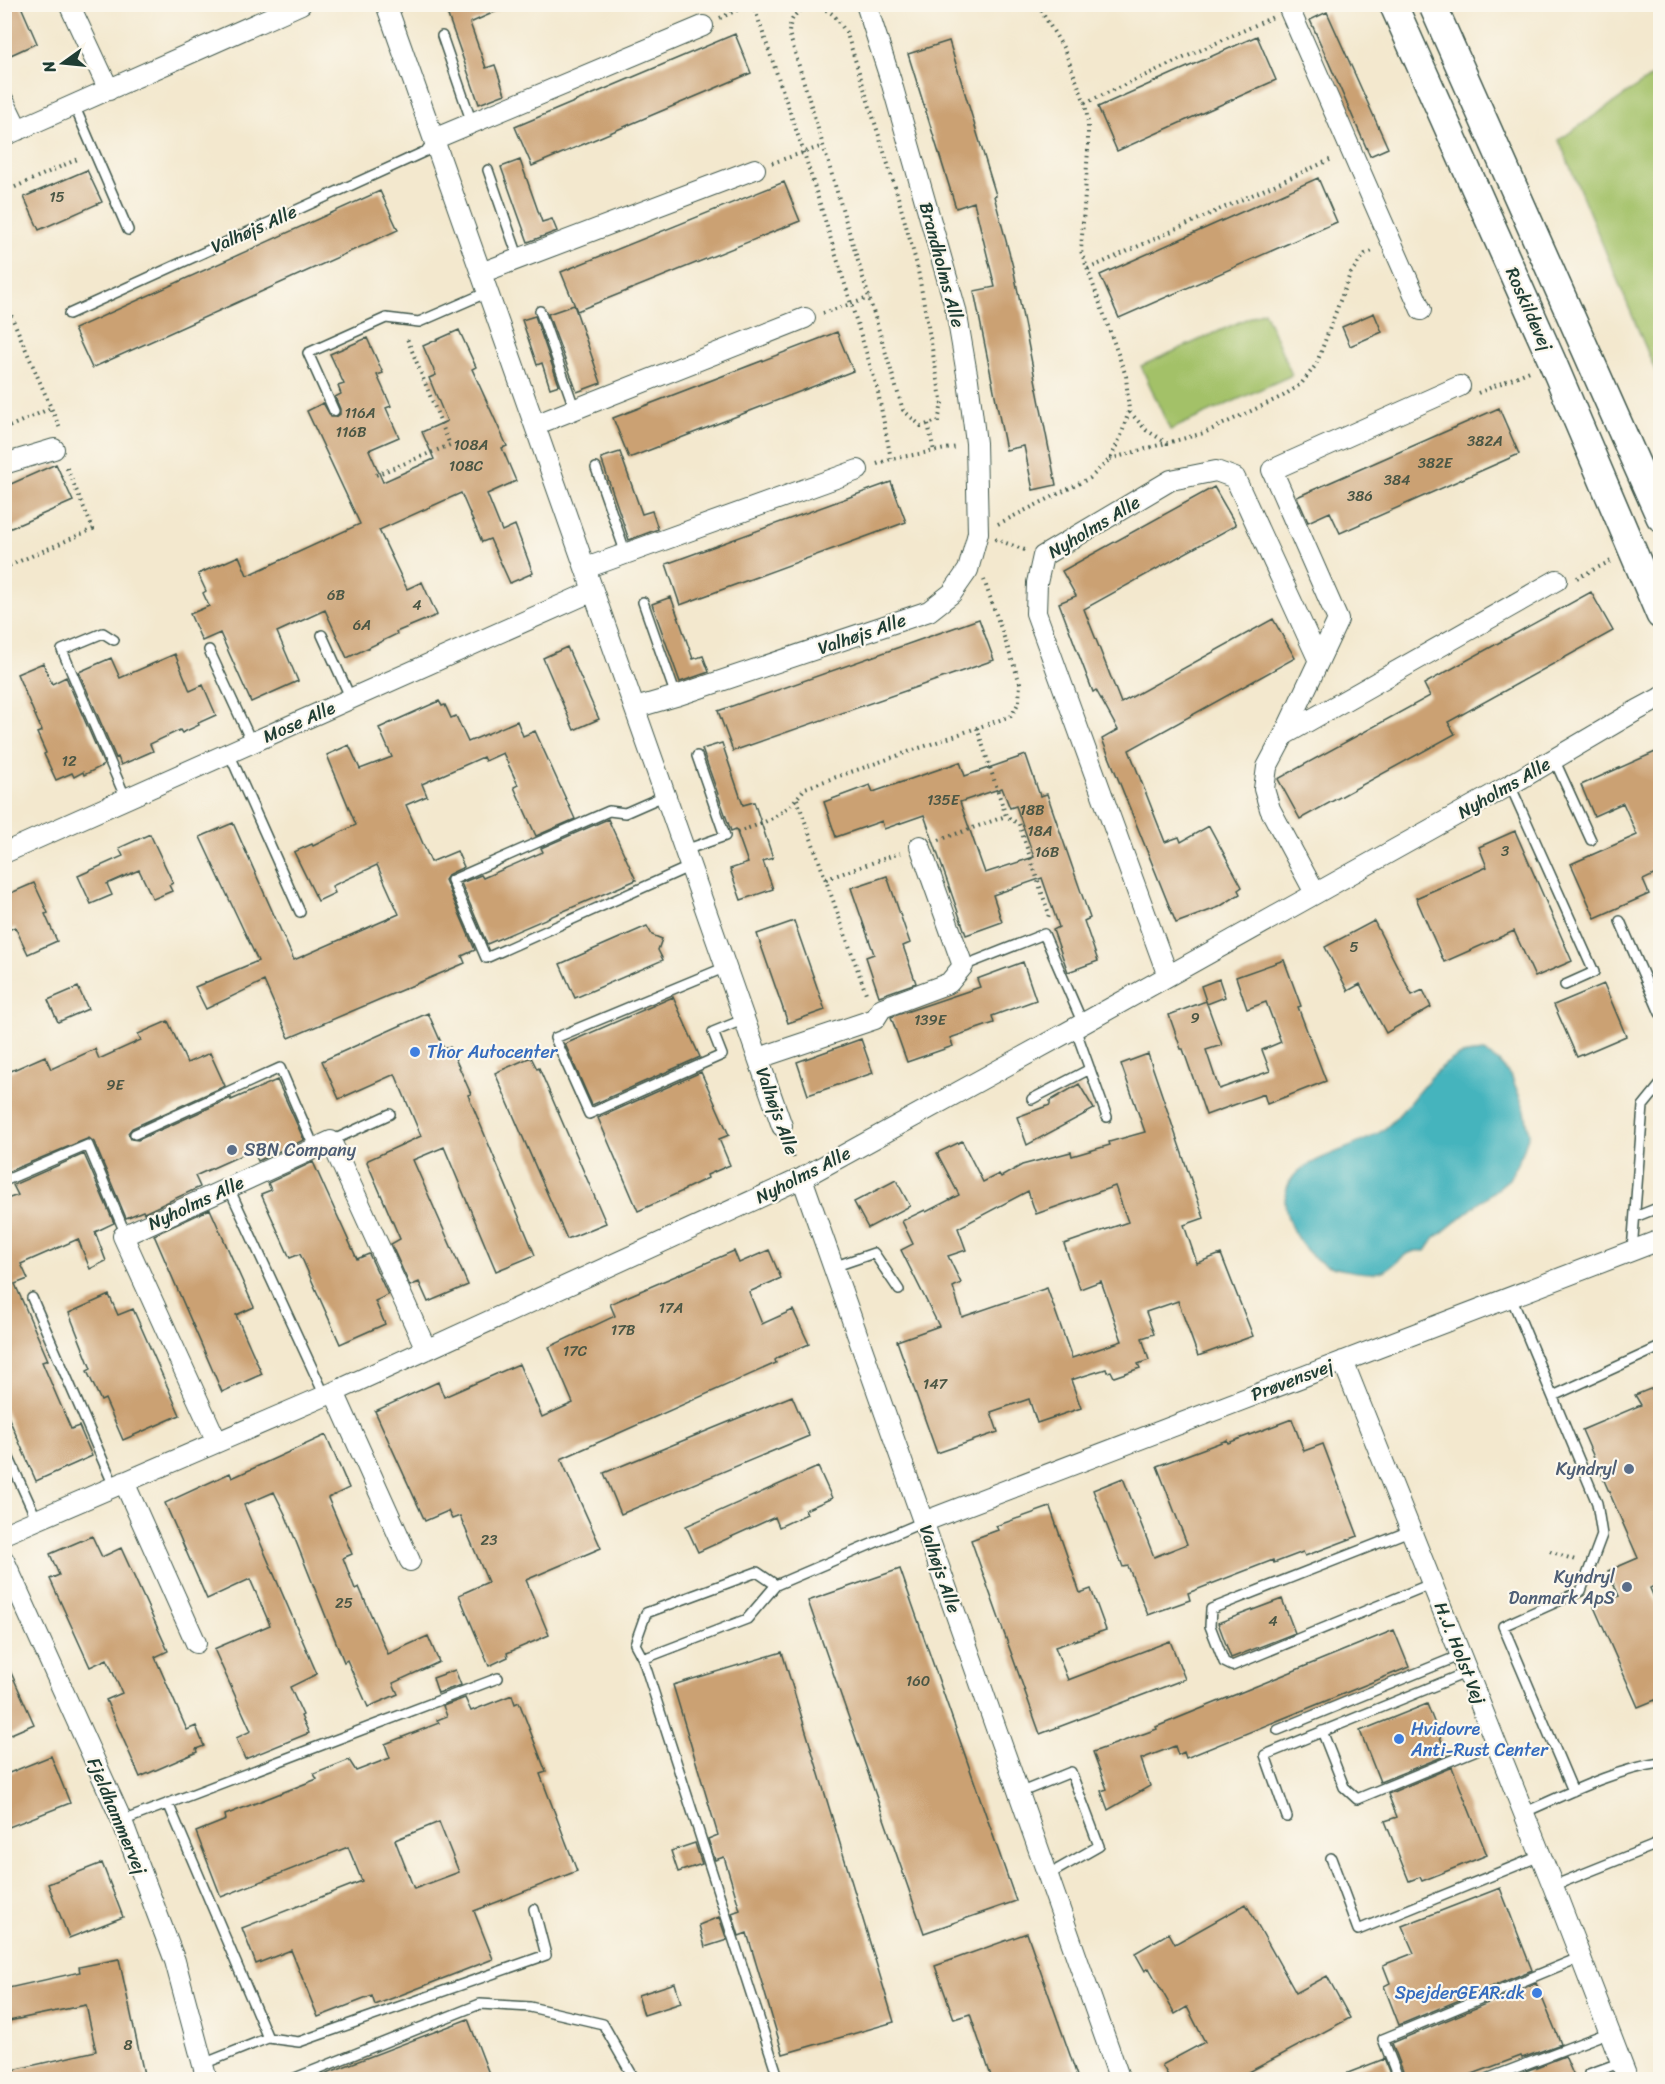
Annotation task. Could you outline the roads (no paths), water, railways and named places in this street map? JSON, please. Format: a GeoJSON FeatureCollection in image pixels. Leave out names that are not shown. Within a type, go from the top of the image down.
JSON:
{"type":"FeatureCollection","features":[{"type":"Feature","properties":{"kind":"main road","name":"Roskildevej"},"geometry":{"type":"LineString","coordinates":[[1393,4],[1552,361],[1660,615]]}},
{"type":"Feature","properties":{"kind":"main road","name":"Roskildevej"},"geometry":{"type":"LineString","coordinates":[[1432,4],[1660,517]]}},
{"type":"Feature","properties":{"kind":"street"},"geometry":{"type":"LineString","coordinates":[[69,4],[109,90]]}},
{"type":"Feature","properties":{"kind":"street"},"geometry":{"type":"LineString","coordinates":[[4,101],[11,133],[301,4]]}},
{"type":"Feature","properties":{"kind":"street","name":"Valhøjs Alle"},"geometry":{"type":"LineString","coordinates":[[386,4],[782,1126]]}},
{"type":"Feature","properties":{"kind":"street","name":"Brandholms Alle"},"geometry":{"type":"LineString","coordinates":[[866,4],[891,81],[956,310],[976,443],[978,534]]}},
{"type":"Feature","properties":{"kind":"street"},"geometry":{"type":"LineString","coordinates":[[1288,7],[1421,310]]}},
{"type":"Feature","properties":{"kind":"street","name":"Valhøjs Alle"},"geometry":{"type":"LineString","coordinates":[[434,139],[703,26]]}},
{"type":"Feature","properties":{"kind":"street"},"geometry":{"type":"LineString","coordinates":[[481,273],[754,169]]}},
{"type":"Feature","properties":{"kind":"street"},"geometry":{"type":"LineString","coordinates":[[535,425],[806,318]]}},
{"type":"Feature","properties":{"kind":"street"},"geometry":{"type":"LineString","coordinates":[[1315,893],[1270,809],[1264,789],[1267,767],[1338,620],[1272,470],[1460,386]]}},
{"type":"Feature","properties":{"kind":"street"},"geometry":{"type":"LineString","coordinates":[[4,464],[54,449]]}},
{"type":"Feature","properties":{"kind":"street"},"geometry":{"type":"LineString","coordinates":[[586,568],[858,470]]}},
{"type":"Feature","properties":{"kind":"street","name":"Nyholms Alle"},"geometry":{"type":"LineString","coordinates":[[1168,976],[1036,613],[1037,583],[1043,556],[1171,480],[1216,471],[1235,478],[1320,661]]}},
{"type":"Feature","properties":{"kind":"street","name":"Valhøjs Alle"},"geometry":{"type":"LineString","coordinates":[[635,708],[929,611],[952,593],[968,570],[978,534]]}},
{"type":"Feature","properties":{"kind":"street"},"geometry":{"type":"LineString","coordinates":[[1284,735],[1557,580]]}},
{"type":"Feature","properties":{"kind":"street","name":"Mose Alle"},"geometry":{"type":"LineString","coordinates":[[4,853],[593,591]]}},
{"type":"Feature","properties":{"kind":"street","name":"Nyholms Alle"},"geometry":{"type":"LineString","coordinates":[[4,1534],[329,1394],[802,1178],[1510,785],[1660,698]]}},
{"type":"Feature","properties":{"kind":"street"},"geometry":{"type":"LineString","coordinates":[[920,846],[963,966]]}},
{"type":"Feature","properties":{"kind":"street","name":"Valhøjs Alle"},"geometry":{"type":"LineString","coordinates":[[759,1058],[875,1019],[882,1008],[950,983],[963,966]]}},
{"type":"Feature","properties":{"kind":"street"},"geometry":{"type":"LineString","coordinates":[[323,1145],[426,1349]]}},
{"type":"Feature","properties":{"kind":"street","name":"Nyholms Alle"},"geometry":{"type":"LineString","coordinates":[[217,1442],[123,1236],[323,1145]]}},
{"type":"Feature","properties":{"kind":"street","name":"Valhøjs Alle"},"geometry":{"type":"LineString","coordinates":[[802,1178],[1120,2079]]}},
{"type":"Feature","properties":{"kind":"street","name":"Prøvensvej"},"geometry":{"type":"LineString","coordinates":[[923,1522],[1660,1240]]}},
{"type":"Feature","properties":{"kind":"street","name":"H.J. Holst Vej"},"geometry":{"type":"LineString","coordinates":[[1343,1360],[1433,1582],[1625,2071]]}},
{"type":"Feature","properties":{"kind":"street"},"geometry":{"type":"LineString","coordinates":[[329,1394],[410,1561]]}},
{"type":"Feature","properties":{"kind":"street"},"geometry":{"type":"LineString","coordinates":[[119,1484],[196,1642]]}},
{"type":"Feature","properties":{"kind":"street","name":"Fjeldhammervej"},"geometry":{"type":"LineString","coordinates":[[4,1560],[122,1821],[175,1961],[205,2072]]}},
{"type":"Feature","properties":{"kind":"lane"},"geometry":{"type":"LineString","coordinates":[[442,36],[472,123]]}},
{"type":"Feature","properties":{"kind":"lane"},"geometry":{"type":"LineString","coordinates":[[74,105],[128,230]]}},
{"type":"Feature","properties":{"kind":"lane","name":"Valhøjs Alle"},"geometry":{"type":"LineString","coordinates":[[69,314],[426,151],[434,139]]}},
{"type":"Feature","properties":{"kind":"lane"},"geometry":{"type":"LineString","coordinates":[[488,170],[519,259]]}},
{"type":"Feature","properties":{"kind":"lane"},"geometry":{"type":"LineString","coordinates":[[334,411],[308,353],[386,318],[419,322],[488,292]]}},
{"type":"Feature","properties":{"kind":"lane"},"geometry":{"type":"LineString","coordinates":[[540,311],[575,410]]}},
{"type":"Feature","properties":{"kind":"lane"},"geometry":{"type":"LineString","coordinates":[[596,468],[626,554]]}},
{"type":"Feature","properties":{"kind":"lane"},"geometry":{"type":"LineString","coordinates":[[643,602],[676,696]]}},
{"type":"Feature","properties":{"kind":"lane"},"geometry":{"type":"LineString","coordinates":[[114,640],[103,633],[62,650],[126,799]]}},
{"type":"Feature","properties":{"kind":"lane"},"geometry":{"type":"LineString","coordinates":[[322,634],[351,699]]}},
{"type":"Feature","properties":{"kind":"lane"},"geometry":{"type":"LineString","coordinates":[[208,650],[252,743]]}},
{"type":"Feature","properties":{"kind":"lane"},"geometry":{"type":"LineString","coordinates":[[229,753],[300,912]]}},
{"type":"Feature","properties":{"kind":"lane"},"geometry":{"type":"LineString","coordinates":[[666,795],[625,813],[609,811],[452,880],[486,958],[688,858],[725,836],[697,756]]}},
{"type":"Feature","properties":{"kind":"lane"},"geometry":{"type":"LineString","coordinates":[[1554,759],[1591,840]]}},
{"type":"Feature","properties":{"kind":"lane"},"geometry":{"type":"LineString","coordinates":[[1510,785],[1594,972],[1565,986]]}},
{"type":"Feature","properties":{"kind":"lane"},"geometry":{"type":"LineString","coordinates":[[1620,921],[1660,1013]]}},
{"type":"Feature","properties":{"kind":"lane","name":"Valhøjs Alle"},"geometry":{"type":"LineString","coordinates":[[963,966],[1044,934],[1079,1026]]}},
{"type":"Feature","properties":{"kind":"lane"},"geometry":{"type":"LineString","coordinates":[[726,967],[555,1038],[589,1114],[722,1055],[713,1032],[745,1019]]}},
{"type":"Feature","properties":{"kind":"lane"},"geometry":{"type":"LineString","coordinates":[[1079,1026],[1090,1069],[1107,1117]]}},
{"type":"Feature","properties":{"kind":"lane"},"geometry":{"type":"LineString","coordinates":[[135,1134],[280,1068],[323,1145],[390,1114]]}},
{"type":"Feature","properties":{"kind":"lane"},"geometry":{"type":"LineString","coordinates":[[1032,1098],[1090,1069]]}},
{"type":"Feature","properties":{"kind":"lane"},"geometry":{"type":"LineString","coordinates":[[1632,1251],[1643,1106],[1660,1085]]}},
{"type":"Feature","properties":{"kind":"lane"},"geometry":{"type":"LineString","coordinates":[[4,1181],[88,1145],[126,1235]]}},
{"type":"Feature","properties":{"kind":"lane"},"geometry":{"type":"LineString","coordinates":[[229,1188],[329,1394]]}},
{"type":"Feature","properties":{"kind":"lane"},"geometry":{"type":"LineString","coordinates":[[1635,1217],[1660,1207]]}},
{"type":"Feature","properties":{"kind":"lane"},"geometry":{"type":"LineString","coordinates":[[833,1267],[874,1253],[899,1290]]}},
{"type":"Feature","properties":{"kind":"lane"},"geometry":{"type":"LineString","coordinates":[[1511,1297],[1597,1503],[1602,1535],[1581,1591],[1503,1626],[1574,1791]]}},
{"type":"Feature","properties":{"kind":"lane"},"geometry":{"type":"LineString","coordinates":[[32,1298],[119,1484]]}},
{"type":"Feature","properties":{"kind":"lane"},"geometry":{"type":"LineString","coordinates":[[1553,1396],[1660,1347]]}},
{"type":"Feature","properties":{"kind":"lane"},"geometry":{"type":"LineString","coordinates":[[4,1447],[37,1520]]}},
{"type":"Feature","properties":{"kind":"lane"},"geometry":{"type":"LineString","coordinates":[[643,1659],[747,1618],[776,1585],[923,1522]]}},
{"type":"Feature","properties":{"kind":"lane"},"geometry":{"type":"LineString","coordinates":[[1412,1530],[1211,1609],[1210,1626],[1213,1635],[1224,1662],[1232,1666],[1433,1582]]}},
{"type":"Feature","properties":{"kind":"lane"},"geometry":{"type":"LineString","coordinates":[[776,1585],[757,1572],[646,1613],[635,1644],[643,1659],[779,2079]]}},
{"type":"Feature","properties":{"kind":"lane"},"geometry":{"type":"LineString","coordinates":[[1278,1730],[1465,1664]]}},
{"type":"Feature","properties":{"kind":"lane"},"geometry":{"type":"LineString","coordinates":[[1287,1817],[1265,1755],[1465,1664]]}},
{"type":"Feature","properties":{"kind":"lane"},"geometry":{"type":"LineString","coordinates":[[122,1821],[498,1678]]}},
{"type":"Feature","properties":{"kind":"lane"},"geometry":{"type":"LineString","coordinates":[[1322,1731],[1344,1787],[1357,1798],[1496,1742]]}},
{"type":"Feature","properties":{"kind":"lane"},"geometry":{"type":"LineString","coordinates":[[1523,1813],[1642,1766],[1660,1763]]}},
{"type":"Feature","properties":{"kind":"lane"},"geometry":{"type":"LineString","coordinates":[[1019,1793],[1071,1772],[1099,1846],[1048,1875]]}},
{"type":"Feature","properties":{"kind":"lane"},"geometry":{"type":"LineString","coordinates":[[168,1803],[268,2038]]}},
{"type":"Feature","properties":{"kind":"lane"},"geometry":{"type":"LineString","coordinates":[[1553,1886],[1658,1844],[1660,1857]]}},
{"type":"Feature","properties":{"kind":"lane"},"geometry":{"type":"LineString","coordinates":[[1331,1858],[1358,1930],[1540,1856]]}},
{"type":"Feature","properties":{"kind":"lane"},"geometry":{"type":"LineString","coordinates":[[205,2072],[268,2038],[299,2042],[546,1955],[534,1910]]}},
{"type":"Feature","properties":{"kind":"lane"},"geometry":{"type":"LineString","coordinates":[[1399,2079],[1383,2039],[1581,1958]]}},
{"type":"Feature","properties":{"kind":"lane"},"geometry":{"type":"LineString","coordinates":[[290,2079],[480,2004],[530,2007],[603,2024],[635,2079]]}},
{"type":"Feature","properties":{"kind":"lane"},"geometry":{"type":"LineString","coordinates":[[1484,2079],[1610,2032]]}},
{"type":"Feature","properties":{"kind":"lane"},"geometry":{"type":"LineString","coordinates":[[1590,2079],[1588,2074],[1625,2071]]}},
{"type":"Feature","properties":{"kind":"water"},"geometry":{"type":"Polygon","coordinates":[[[1484,1052],[1499,1062],[1512,1078],[1525,1110],[1529,1134],[1509,1179],[1434,1239],[1426,1251],[1407,1254],[1386,1270],[1373,1273],[1334,1268],[1314,1257],[1297,1237],[1286,1212],[1285,1199],[1294,1176],[1323,1157],[1361,1142],[1383,1130],[1401,1113],[1427,1081],[1447,1063],[1463,1055],[1484,1052]]]}},
{"type":"Feature","properties":{"kind":"place","name":"Thor Autocenter"},"geometry":{"type":"Point","coordinates":[415,1052]}},
{"type":"Feature","properties":{"kind":"place","name":"SBN Company"},"geometry":{"type":"Point","coordinates":[232,1150]}},
{"type":"Feature","properties":{"kind":"place","name":"Kyndryl"},"geometry":{"type":"Point","coordinates":[1629,1469]}},
{"type":"Feature","properties":{"kind":"place","name":"Kyndryl Danmark ApS"},"geometry":{"type":"Point","coordinates":[1627,1587]}},
{"type":"Feature","properties":{"kind":"place","name":"Hvidovre Anti-Rust Center"},"geometry":{"type":"Point","coordinates":[1399,1739]}},
{"type":"Feature","properties":{"kind":"place","name":"SpejderGEAR.dk"},"geometry":{"type":"Point","coordinates":[1537,1993]}}]}
